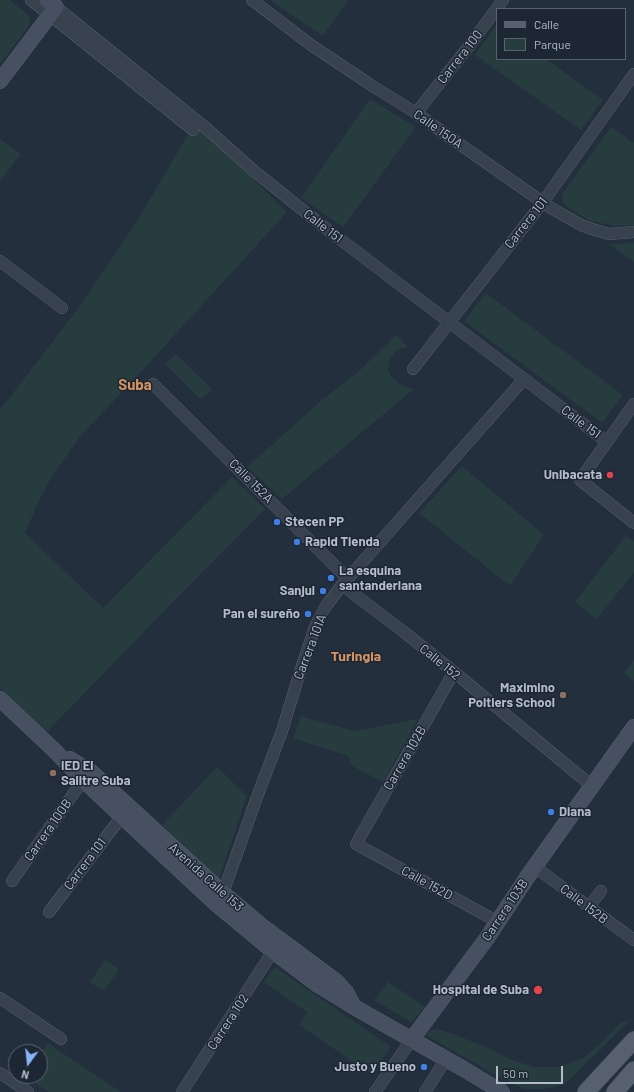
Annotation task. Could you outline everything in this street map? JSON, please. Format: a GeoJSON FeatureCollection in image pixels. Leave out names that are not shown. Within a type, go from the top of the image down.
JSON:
{"type":"FeatureCollection","features":[{"type":"Feature","properties":{"kind":"main road"},"geometry":{"type":"LineString","coordinates":[[0,81],[51,7]]}},
{"type":"Feature","properties":{"kind":"main road","name":"Avenida Calle 153"},"geometry":{"type":"LineString","coordinates":[[1,702],[54,750],[83,780],[122,816],[219,897],[338,982],[346,992],[354,1007]]}},
{"type":"Feature","properties":{"kind":"main road","name":"Carrera 103B"},"geometry":{"type":"LineString","coordinates":[[412,1039],[487,938],[535,867],[634,727]]}},
{"type":"Feature","properties":{"kind":"main road","name":"Avenida Calle 153"},"geometry":{"type":"LineString","coordinates":[[54,750],[90,771],[273,951],[318,984],[354,1007],[446,1058],[502,1092]]}},
{"type":"Feature","properties":{"kind":"main road"},"geometry":{"type":"LineString","coordinates":[[586,1092],[634,1040]]}},
{"type":"Feature","properties":{"kind":"main road"},"geometry":{"type":"LineString","coordinates":[[574,1092],[610,1066]]}},
{"type":"Feature","properties":{"kind":"main road"},"geometry":{"type":"LineString","coordinates":[[615,1092],[634,1070]]}},
{"type":"Feature","properties":{"kind":"street","name":"Calle 151"},"geometry":{"type":"LineString","coordinates":[[30,0],[51,7],[206,128],[254,171],[312,218],[607,442]]}},
{"type":"Feature","properties":{"kind":"street","name":"Calle 150A"},"geometry":{"type":"LineString","coordinates":[[252,0],[311,45],[416,113],[543,202],[581,225],[592,229],[610,234],[634,232]]}},
{"type":"Feature","properties":{"kind":"street","name":"Calle 151"},"geometry":{"type":"LineString","coordinates":[[51,7],[193,130]]}},
{"type":"Feature","properties":{"kind":"street","name":"Carrera 100"},"geometry":{"type":"LineString","coordinates":[[416,113],[496,9]]}},
{"type":"Feature","properties":{"kind":"street","name":"Carrera 101"},"geometry":{"type":"LineString","coordinates":[[413,369],[543,202],[634,74]]}},
{"type":"Feature","properties":{"kind":"street"},"geometry":{"type":"LineString","coordinates":[[0,261],[62,308]]}},
{"type":"Feature","properties":{"kind":"street","name":"Carrera 101A"},"geometry":{"type":"LineString","coordinates":[[219,897],[282,732],[315,627],[326,606],[345,582],[524,379]]}},
{"type":"Feature","properties":{"kind":"street","name":"Calle 152A"},"geometry":{"type":"LineString","coordinates":[[153,384],[345,582]]}},
{"type":"Feature","properties":{"kind":"street"},"geometry":{"type":"LineString","coordinates":[[634,404],[580,480],[634,523]]}},
{"type":"Feature","properties":{"kind":"street","name":"Calle 152"},"geometry":{"type":"LineString","coordinates":[[345,582],[592,786]]}},
{"type":"Feature","properties":{"kind":"street","name":"Carrera 102B"},"geometry":{"type":"LineString","coordinates":[[356,844],[454,672]]}},
{"type":"Feature","properties":{"kind":"street","name":"Carrera 100B"},"geometry":{"type":"LineString","coordinates":[[12,880],[83,780]]}},
{"type":"Feature","properties":{"kind":"street","name":"Carrera 101"},"geometry":{"type":"LineString","coordinates":[[49,912],[122,816]]}},
{"type":"Feature","properties":{"kind":"street","name":"Calle 152D"},"geometry":{"type":"LineString","coordinates":[[356,844],[498,922]]}},
{"type":"Feature","properties":{"kind":"street","name":"Calle 152B"},"geometry":{"type":"LineString","coordinates":[[535,867],[634,940]]}},
{"type":"Feature","properties":{"kind":"street"},"geometry":{"type":"LineString","coordinates":[[589,907],[601,891]]}},
{"type":"Feature","properties":{"kind":"street","name":"Carrera 102"},"geometry":{"type":"LineString","coordinates":[[182,1092],[273,951]]}},
{"type":"Feature","properties":{"kind":"street"},"geometry":{"type":"LineString","coordinates":[[0,998],[61,1039]]}},
{"type":"Feature","properties":{"kind":"street","name":"Carrera 103B"},"geometry":{"type":"LineString","coordinates":[[375,1092],[412,1039]]}},
{"type":"Feature","properties":{"kind":"street"},"geometry":{"type":"LineString","coordinates":[[425,1092],[446,1058]]}},
{"type":"Feature","properties":{"kind":"street"},"geometry":{"type":"LineString","coordinates":[[0,1073],[28,1092]]}},
{"type":"Feature","properties":{"kind":"green space"},"geometry":{"type":"Polygon","coordinates":[[[0,0],[9,0],[29,15],[30,20],[29,26],[0,64],[0,0]]]}},
{"type":"Feature","properties":{"kind":"green space"},"geometry":{"type":"Polygon","coordinates":[[[270,0],[348,0],[323,36],[270,0]]]}},
{"type":"Feature","properties":{"kind":"green space"},"geometry":{"type":"Polygon","coordinates":[[[496,25],[496,60],[547,60],[603,100],[581,130],[475,55],[496,25]]]}},
{"type":"Feature","properties":{"kind":"green space"},"geometry":{"type":"Polygon","coordinates":[[[370,99],[416,127],[343,227],[301,198],[370,99]]]}},
{"type":"Feature","properties":{"kind":"green space"},"geometry":{"type":"Polygon","coordinates":[[[197,124],[287,212],[129,385],[82,434],[52,476],[25,533],[103,608],[232,477],[265,509],[45,734],[0,688],[0,410],[79,307],[137,221],[186,138],[197,124]]]}},
{"type":"Feature","properties":{"kind":"green space"},"geometry":{"type":"Polygon","coordinates":[[[611,127],[634,143],[634,225],[616,226],[591,221],[565,206],[562,200],[562,194],[611,127]]]}},
{"type":"Feature","properties":{"kind":"green space"},"geometry":{"type":"Polygon","coordinates":[[[0,139],[21,154],[0,181],[0,139]]]}},
{"type":"Feature","properties":{"kind":"green space"},"geometry":{"type":"Polygon","coordinates":[[[634,242],[634,262],[609,244],[617,244],[634,242]]]}},
{"type":"Feature","properties":{"kind":"green space"},"geometry":{"type":"Polygon","coordinates":[[[486,293],[623,395],[602,423],[464,321],[486,293]]]}},
{"type":"Feature","properties":{"kind":"green space"},"geometry":{"type":"Polygon","coordinates":[[[396,335],[408,347],[398,349],[390,359],[388,370],[396,381],[405,387],[414,389],[282,499],[247,467],[322,400],[359,371],[396,335]]]}},
{"type":"Feature","properties":{"kind":"green space"},"geometry":{"type":"Polygon","coordinates":[[[176,354],[213,390],[200,399],[165,364],[176,354]]]}},
{"type":"Feature","properties":{"kind":"green space"},"geometry":{"type":"Polygon","coordinates":[[[462,466],[544,535],[510,586],[419,513],[462,466]]]}},
{"type":"Feature","properties":{"kind":"green space"},"geometry":{"type":"Polygon","coordinates":[[[626,536],[634,542],[634,572],[597,619],[575,602],[626,536]]]}},
{"type":"Feature","properties":{"kind":"green space"},"geometry":{"type":"Polygon","coordinates":[[[634,660],[634,681],[624,673],[634,660]]]}},
{"type":"Feature","properties":{"kind":"green space"},"geometry":{"type":"Polygon","coordinates":[[[301,716],[354,731],[418,719],[383,782],[352,766],[348,756],[293,738],[301,716]]]}},
{"type":"Feature","properties":{"kind":"green space"},"geometry":{"type":"Polygon","coordinates":[[[217,767],[247,796],[219,879],[162,825],[217,767]]]}},
{"type":"Feature","properties":{"kind":"green space"},"geometry":{"type":"Polygon","coordinates":[[[105,960],[119,969],[104,991],[90,982],[105,960]]]}},
{"type":"Feature","properties":{"kind":"green space"},"geometry":{"type":"Polygon","coordinates":[[[275,967],[391,1047],[371,1074],[299,1025],[307,1012],[264,982],[275,967]]]}},
{"type":"Feature","properties":{"kind":"green space"},"geometry":{"type":"Polygon","coordinates":[[[388,982],[425,1007],[411,1022],[374,1000],[388,982]]]}},
{"type":"Feature","properties":{"kind":"green space"},"geometry":{"type":"Polygon","coordinates":[[[629,1021],[565,1084],[545,1089],[524,1089],[492,1073],[426,1035],[431,1030],[440,1030],[486,1047],[509,1059],[534,1067],[558,1067],[583,1058],[602,1042],[620,1023],[629,1021]]]}},
{"type":"Feature","properties":{"kind":"green space"},"geometry":{"type":"Polygon","coordinates":[[[48,1043],[121,1092],[49,1092],[36,1084],[48,1084],[48,1043]]]}},
{"type":"Feature","properties":{"kind":"place","name":"Unibacata"},"geometry":{"type":"Point","coordinates":[610,475]}},
{"type":"Feature","properties":{"kind":"place","name":"Stecen PP"},"geometry":{"type":"Point","coordinates":[277,522]}},
{"type":"Feature","properties":{"kind":"place","name":"Rapid Tienda"},"geometry":{"type":"Point","coordinates":[297,542]}},
{"type":"Feature","properties":{"kind":"place","name":"La esquina santanderiana"},"geometry":{"type":"Point","coordinates":[331,578]}},
{"type":"Feature","properties":{"kind":"place","name":"Sanjul"},"geometry":{"type":"Point","coordinates":[323,591]}},
{"type":"Feature","properties":{"kind":"place","name":"Pan el sureño"},"geometry":{"type":"Point","coordinates":[308,614]}},
{"type":"Feature","properties":{"kind":"place","name":"Maximino Poitiers School"},"geometry":{"type":"Point","coordinates":[563,695]}},
{"type":"Feature","properties":{"kind":"place","name":"IED El Salitre Suba"},"geometry":{"type":"Point","coordinates":[53,773]}},
{"type":"Feature","properties":{"kind":"place","name":"Diana"},"geometry":{"type":"Point","coordinates":[551,812]}},
{"type":"Feature","properties":{"kind":"place","name":"Hospital de Suba"},"geometry":{"type":"Point","coordinates":[538,990]}},
{"type":"Feature","properties":{"kind":"place","name":"Justo y Bueno"},"geometry":{"type":"Point","coordinates":[424,1067]}},
{"type":"Feature","properties":{"kind":"district","name":"Suba"},"geometry":{"type":"Point","coordinates":[135,385]}},
{"type":"Feature","properties":{"kind":"district","name":"Turingia"},"geometry":{"type":"Point","coordinates":[356,656]}}]}
